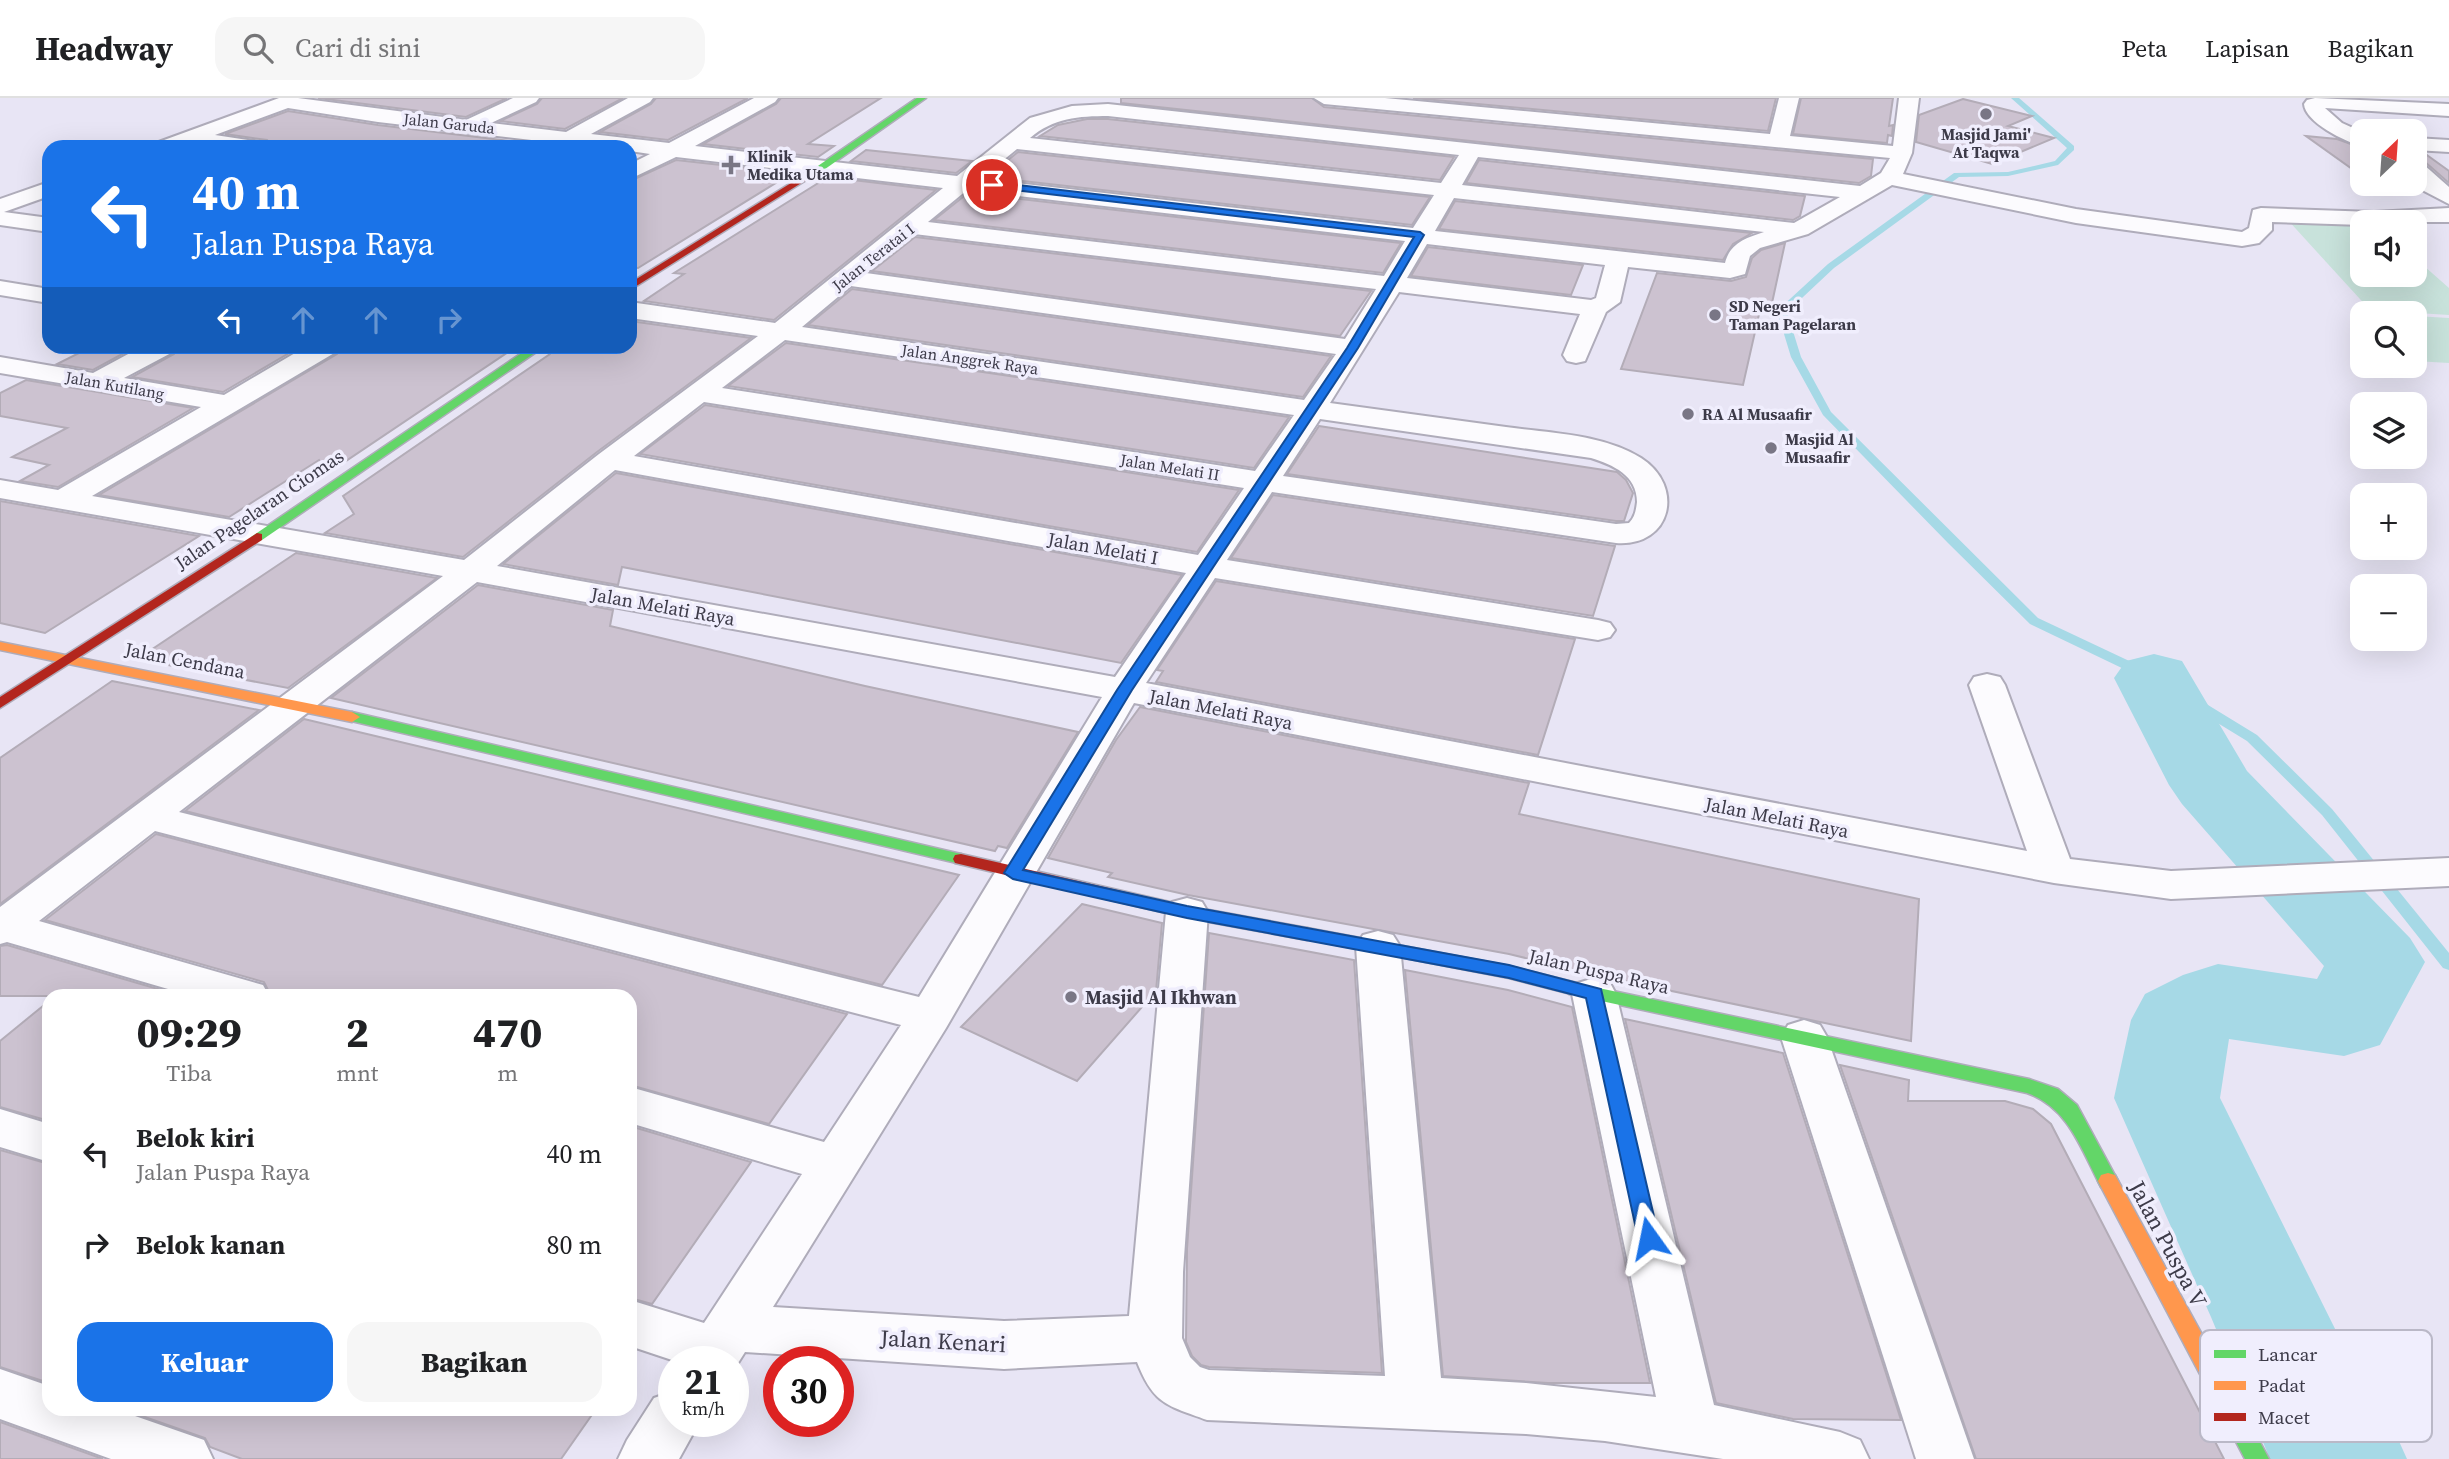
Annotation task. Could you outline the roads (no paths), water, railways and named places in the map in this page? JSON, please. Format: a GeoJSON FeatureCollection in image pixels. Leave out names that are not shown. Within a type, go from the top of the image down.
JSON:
{"type":"FeatureCollection","features":[{"type":"Feature","properties":{"kind":"street"},"geometry":{"type":"LineString","coordinates":[[378,116],[415,98]]}},
{"type":"Feature","properties":{"kind":"street"},"geometry":{"type":"LineString","coordinates":[[470,125],[529,98]]}},
{"type":"Feature","properties":{"kind":"street"},"geometry":{"type":"LineString","coordinates":[[564,140],[643,98]]}},
{"type":"Feature","properties":{"kind":"street"},"geometry":{"type":"LineString","coordinates":[[637,169],[768,98]]}},
{"type":"Feature","properties":{"kind":"street"},"geometry":{"type":"LineString","coordinates":[[637,283],[825,166],[922,98]]}},
{"type":"Feature","properties":{"kind":"street"},"geometry":{"type":"LineString","coordinates":[[1169,117],[1192,98]]}},
{"type":"Feature","properties":{"kind":"street"},"geometry":{"type":"LineString","coordinates":[[1324,98],[1423,103],[1535,119],[1901,153]]}},
{"type":"Feature","properties":{"kind":"street"},"geometry":{"type":"LineString","coordinates":[[1535,119],[1545,98]]}},
{"type":"Feature","properties":{"kind":"street"},"geometry":{"type":"LineString","coordinates":[[1779,141],[1789,98]]}},
{"type":"Feature","properties":{"kind":"street"},"geometry":{"type":"LineString","coordinates":[[1014,142],[1800,229],[1896,173],[1909,98]]}},
{"type":"Feature","properties":{"kind":"street","name":"Jalan Garuda"},"geometry":{"type":"LineString","coordinates":[[183,140],[280,100],[378,116],[470,125],[549,140]]}},
{"type":"Feature","properties":{"kind":"street"},"geometry":{"type":"LineString","coordinates":[[2350,133],[2322,118],[2314,109],[2314,104],[2388,102],[2449,110]]}},
{"type":"Feature","properties":{"kind":"street"},"geometry":{"type":"LineString","coordinates":[[1640,167],[1660,108]]}},
{"type":"Feature","properties":{"kind":"street","name":"Jalan Teratai I"},"geometry":{"type":"LineString","coordinates":[[2,928],[294,702],[470,571],[609,460],[780,332],[1037,122],[1072,111],[1108,110],[1865,193]]}},
{"type":"Feature","properties":{"kind":"street"},"geometry":{"type":"LineString","coordinates":[[1241,166],[1270,127],[1288,112]]}},
{"type":"Feature","properties":{"kind":"street"},"geometry":{"type":"LineString","coordinates":[[189,138],[205,140]]}},
{"type":"Feature","properties":{"kind":"street"},"geometry":{"type":"LineString","coordinates":[[2427,145],[2449,146]]}},
{"type":"Feature","properties":{"kind":"street","name":"Jalan Garuda"},"geometry":{"type":"LineString","coordinates":[[637,147],[966,182],[1730,271],[1736,269],[1739,254],[1752,243],[1800,229]]}},
{"type":"Feature","properties":{"kind":"street"},"geometry":{"type":"LineString","coordinates":[[719,1346],[930,1016],[1124,690],[1353,348],[1473,148]]}},
{"type":"Feature","properties":{"kind":"street"},"geometry":{"type":"LineString","coordinates":[[1889,178],[2076,216],[2242,239],[2251,238],[2260,230],[2261,215],[2374,219],[2449,215]]}},
{"type":"Feature","properties":{"kind":"street"},"geometry":{"type":"LineString","coordinates":[[2427,181],[2449,197]]}},
{"type":"Feature","properties":{"kind":"street"},"geometry":{"type":"LineString","coordinates":[[0,206],[42,191]]}},
{"type":"Feature","properties":{"kind":"street"},"geometry":{"type":"LineString","coordinates":[[0,218],[42,224]]}},
{"type":"Feature","properties":{"kind":"street"},"geometry":{"type":"LineString","coordinates":[[911,227],[1595,308],[1607,302],[1618,259]]}},
{"type":"Feature","properties":{"kind":"street"},"geometry":{"type":"LineString","coordinates":[[846,278],[1353,348]]}},
{"type":"Feature","properties":{"kind":"street"},"geometry":{"type":"LineString","coordinates":[[0,288],[42,295]]}},
{"type":"Feature","properties":{"kind":"street"},"geometry":{"type":"LineString","coordinates":[[1576,355],[1595,308]]}},
{"type":"Feature","properties":{"kind":"street","name":"Jalan Anggrek Raya"},"geometry":{"type":"LineString","coordinates":[[637,311],[1310,410],[1500,434],[1605,452],[1629,463],[1645,476],[1653,493],[1649,516],[1639,530]]}},
{"type":"Feature","properties":{"kind":"street"},"geometry":{"type":"LineString","coordinates":[[96,382],[149,354]]}},
{"type":"Feature","properties":{"kind":"street"},"geometry":{"type":"LineString","coordinates":[[61,501],[314,354]]}},
{"type":"Feature","properties":{"kind":"street","name":"Jalan Pagelaran Ciomas"},"geometry":{"type":"LineString","coordinates":[[0,704],[261,534],[528,354]]}},
{"type":"Feature","properties":{"kind":"street","name":"Jalan Kutilang"},"geometry":{"type":"LineString","coordinates":[[0,365],[230,404]]}},
{"type":"Feature","properties":{"kind":"street","name":"Jalan Melati II"},"geometry":{"type":"LineString","coordinates":[[701,393],[1602,532],[1630,533],[1639,530]]}},
{"type":"Feature","properties":{"kind":"street","name":"Jalan Melati I"},"geometry":{"type":"LineString","coordinates":[[609,460],[1208,567],[1598,629]]}},
{"type":"Feature","properties":{"kind":"street","name":"Jalan Melati Raya"},"geometry":{"type":"LineString","coordinates":[[0,489],[1124,690],[2054,870],[2171,885],[2449,872]]}},
{"type":"Feature","properties":{"kind":"street","name":"Jalan Cendana"},"geometry":{"type":"LineString","coordinates":[[0,646],[294,702],[1013,873]]}},
{"type":"Feature","properties":{"kind":"street"},"geometry":{"type":"LineString","coordinates":[[1987,685],[2054,870]]}},
{"type":"Feature","properties":{"kind":"street"},"geometry":{"type":"LineString","coordinates":[[148,817],[930,1016]]}},
{"type":"Feature","properties":{"kind":"street","name":"Jalan Puspa Raya"},"geometry":{"type":"LineString","coordinates":[[1013,873],[1187,912],[1509,972],[1594,994],[2029,1086],[2051,1094]]}},
{"type":"Feature","properties":{"kind":"street"},"geometry":{"type":"LineString","coordinates":[[1187,912],[1157,1272],[1156,1338],[1169,1373],[1180,1384],[1207,1395],[1415,1402],[1612,1416],[1691,1427],[1840,1459]]}},
{"type":"Feature","properties":{"kind":"street"},"geometry":{"type":"LineString","coordinates":[[2,928],[222,989]]}},
{"type":"Feature","properties":{"kind":"street"},"geometry":{"type":"LineString","coordinates":[[1378,947],[1415,1402]]}},
{"type":"Feature","properties":{"kind":"street"},"geometry":{"type":"LineString","coordinates":[[1594,994],[1691,1427]]}},
{"type":"Feature","properties":{"kind":"street"},"geometry":{"type":"LineString","coordinates":[[1804,1037],[1945,1459]]}},
{"type":"Feature","properties":{"kind":"street","name":"Jalan Puspa V"},"geometry":{"type":"LineString","coordinates":[[2051,1094],[2070,1110],[2200,1353]]}},
{"type":"Feature","properties":{"kind":"street"},"geometry":{"type":"LineString","coordinates":[[637,1107],[834,1164]]}},
{"type":"Feature","properties":{"kind":"street"},"geometry":{"type":"LineString","coordinates":[[0,1128],[42,1141]]}},
{"type":"Feature","properties":{"kind":"street","name":"Jalan Kenari"},"geometry":{"type":"LineString","coordinates":[[637,1326],[714,1346]]}},
{"type":"Feature","properties":{"kind":"street","name":"Jalan Kenari"},"geometry":{"type":"LineString","coordinates":[[749,1347],[1004,1345],[1156,1338]]}},
{"type":"Feature","properties":{"kind":"street"},"geometry":{"type":"LineString","coordinates":[[0,1394],[42,1409]]}},
{"type":"Feature","properties":{"kind":"street"},"geometry":{"type":"LineString","coordinates":[[62,1416],[184,1459]]}},
{"type":"Feature","properties":{"kind":"street"},"geometry":{"type":"LineString","coordinates":[[647,1459],[661,1437]]}},
{"type":"Feature","properties":{"kind":"street","name":"Jalan Puspa V"},"geometry":{"type":"LineString","coordinates":[[2248,1442],[2257,1459]]}},
{"type":"Feature","properties":{"kind":"waterway"},"geometry":{"type":"LineString","coordinates":[[2015,98],[2071,148],[2058,163],[2008,174],[1957,175],[1831,266],[1782,311],[1796,357],[1827,413],[2034,621],[2154,678],[2252,738],[2327,812],[2449,964]]}},
{"type":"Feature","properties":{"kind":"waterway"},"geometry":{"type":"LineString","coordinates":[[2154,678],[2212,785],[2376,962],[2344,1019],[2218,1000],[2181,1020],[2167,1098],[2277,1330]]}},
{"type":"Feature","properties":{"kind":"waterway"},"geometry":{"type":"LineString","coordinates":[[2328,1442],[2343,1459]]}},
{"type":"Feature","properties":{"kind":"place","name":"Masjid Jami' At Taqwa"},"geometry":{"type":"Point","coordinates":[1986,114]}},
{"type":"Feature","properties":{"kind":"place","name":"Klinik Medika Utama"},"geometry":{"type":"Point","coordinates":[731,165]}},
{"type":"Feature","properties":{"kind":"place","name":"SD Negeri Taman Pagelaran"},"geometry":{"type":"Point","coordinates":[1715,315]}},
{"type":"Feature","properties":{"kind":"place","name":"RA Al Musaafir"},"geometry":{"type":"Point","coordinates":[1688,414]}},
{"type":"Feature","properties":{"kind":"place","name":"Masjid Al Musaafir"},"geometry":{"type":"Point","coordinates":[1771,448]}},
{"type":"Feature","properties":{"kind":"place","name":"Masjid Al Ikhwan"},"geometry":{"type":"Point","coordinates":[1071,997]}}]}
